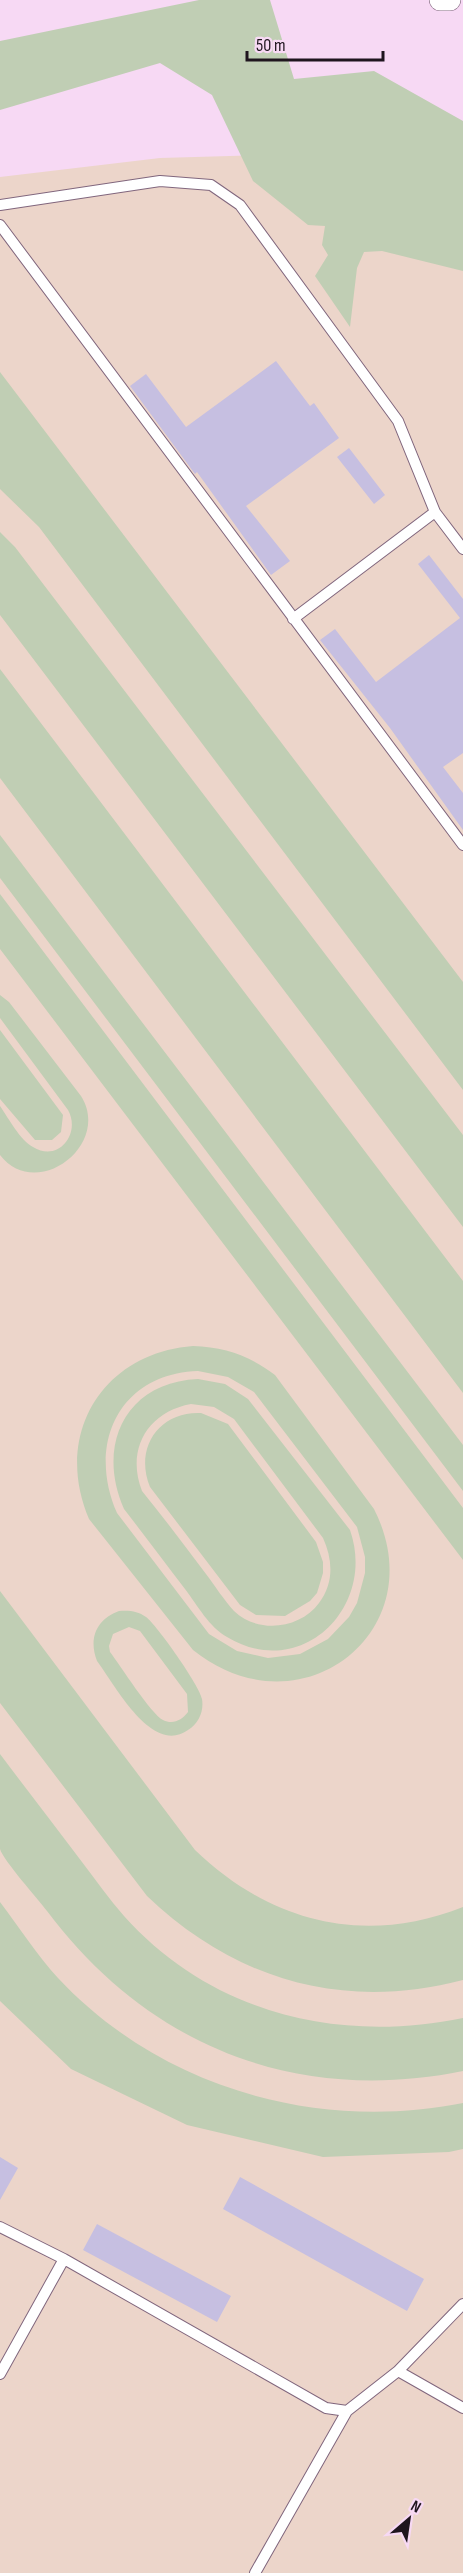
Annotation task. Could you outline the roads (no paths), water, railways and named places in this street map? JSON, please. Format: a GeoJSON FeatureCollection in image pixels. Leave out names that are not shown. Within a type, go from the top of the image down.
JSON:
{"type":"FeatureCollection","features":[{"type":"Feature","properties":{"kind":"street"},"geometry":{"type":"LineString","coordinates":[[440,0],[450,0]]}},
{"type":"Feature","properties":{"kind":"lane"},"geometry":{"type":"LineString","coordinates":[[0,205],[160,181],[211,185],[240,205],[398,421],[435,512],[463,549]]}},
{"type":"Feature","properties":{"kind":"lane"},"geometry":{"type":"LineString","coordinates":[[0,225],[463,846]]}},
{"type":"Feature","properties":{"kind":"lane"},"geometry":{"type":"LineString","coordinates":[[292,619],[435,512]]}},
{"type":"Feature","properties":{"kind":"lane"},"geometry":{"type":"LineString","coordinates":[[0,2227],[64,2259],[326,2408],[347,2410]]}},
{"type":"Feature","properties":{"kind":"lane"},"geometry":{"type":"LineString","coordinates":[[0,2374],[64,2259]]}},
{"type":"Feature","properties":{"kind":"lane"},"geometry":{"type":"LineString","coordinates":[[255,2573],[347,2410],[398,2371],[463,2304]]}},
{"type":"Feature","properties":{"kind":"lane"},"geometry":{"type":"LineString","coordinates":[[398,2371],[463,2408]]}}]}
